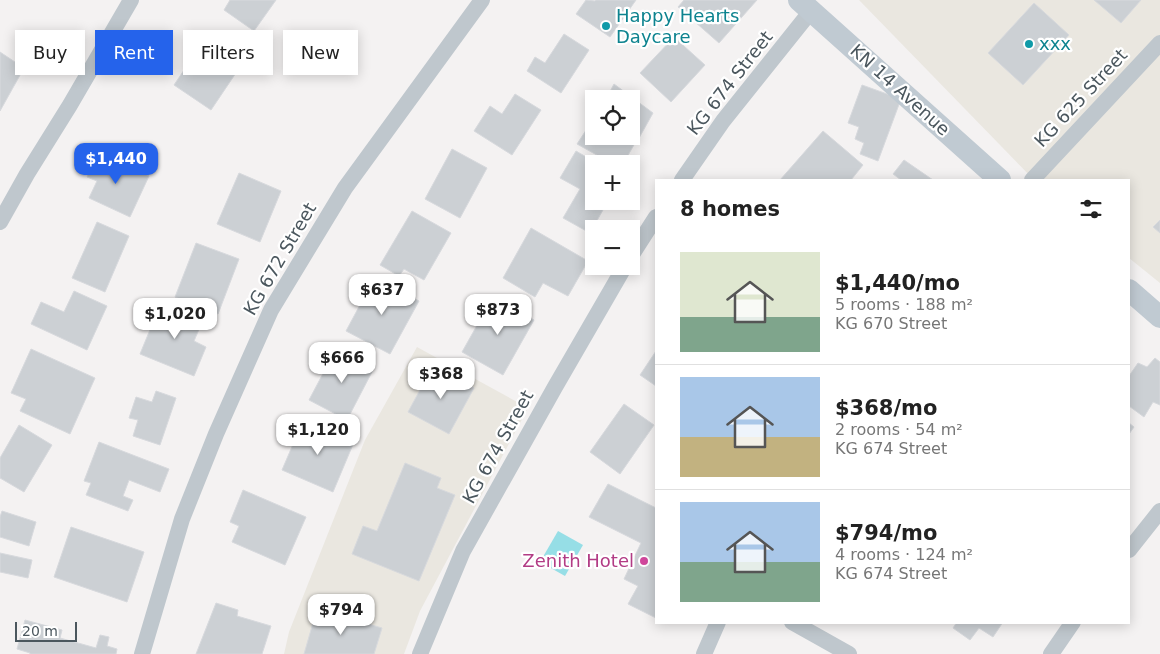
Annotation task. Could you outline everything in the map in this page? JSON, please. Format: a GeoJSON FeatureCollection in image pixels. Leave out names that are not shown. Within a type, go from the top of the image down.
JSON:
{"type":"FeatureCollection","features":[{"type":"Feature","properties":{"kind":"main road","name":"KN 14 Avenue"},"geometry":{"type":"LineString","coordinates":[[805,5],[999,179]]}},
{"type":"Feature","properties":{"kind":"main road"},"geometry":{"type":"LineString","coordinates":[[1130,291],[1160,317]]}},
{"type":"Feature","properties":{"kind":"street","name":"KG 672 Street"},"geometry":{"type":"LineString","coordinates":[[142,654],[182,519],[216,434],[271,310],[345,188],[482,0]]}},
{"type":"Feature","properties":{"kind":"street"},"geometry":{"type":"LineString","coordinates":[[0,222],[128,3]]}},
{"type":"Feature","properties":{"kind":"street","name":"KG 674 Street"},"geometry":{"type":"LineString","coordinates":[[683,179],[805,5]]}},
{"type":"Feature","properties":{"kind":"street","name":"KG 625 Street"},"geometry":{"type":"LineString","coordinates":[[1033,179],[1160,43]]}},
{"type":"Feature","properties":{"kind":"street"},"geometry":{"type":"LineString","coordinates":[[640,242],[655,219]]}},
{"type":"Feature","properties":{"kind":"street","name":"KG 674 Street"},"geometry":{"type":"LineString","coordinates":[[420,654],[463,551],[621,275]]}},
{"type":"Feature","properties":{"kind":"street"},"geometry":{"type":"LineString","coordinates":[[1130,549],[1160,511]]}},
{"type":"Feature","properties":{"kind":"street"},"geometry":{"type":"LineString","coordinates":[[704,654],[717,624]]}},
{"type":"Feature","properties":{"kind":"street"},"geometry":{"type":"LineString","coordinates":[[796,624],[849,654]]}},
{"type":"Feature","properties":{"kind":"street"},"geometry":{"type":"LineString","coordinates":[[1051,654],[1072,624]]}},
{"type":"Feature","properties":{"kind":"shaded area"},"geometry":{"type":"Polygon","coordinates":[[[859,0],[1160,0],[1160,283],[1130,259],[1130,179],[1033,179],[859,0]]]}},
{"type":"Feature","properties":{"kind":"shaded area"},"geometry":{"type":"Polygon","coordinates":[[[417,347],[528,408],[420,611],[404,654],[284,654],[289,632],[365,440],[417,347]]]}},
{"type":"Feature","properties":{"kind":"water"},"geometry":{"type":"Polygon","coordinates":[[[558,531],[583,545],[565,576],[540,562],[558,531]]]}},
{"type":"Feature","properties":{"kind":"building"},"geometry":{"type":"Polygon","coordinates":[[[230,0],[276,0],[255,30],[224,10],[230,0]]]}},
{"type":"Feature","properties":{"kind":"building","name":"Happy Hearts Daycare"},"geometry":{"type":"Polygon","coordinates":[[[586,0],[636,0],[610,37],[576,14],[586,0]]]}},
{"type":"Feature","properties":{"kind":"building"},"geometry":{"type":"Polygon","coordinates":[[[684,0],[757,0],[719,43],[678,7],[684,0]]]}},
{"type":"Feature","properties":{"kind":"building"},"geometry":{"type":"Polygon","coordinates":[[[1094,0],[1141,0],[1121,23],[1094,0]]]}},
{"type":"Feature","properties":{"kind":"building","name":"xxx"},"geometry":{"type":"Polygon","coordinates":[[[1034,3],[1069,35],[1023,85],[988,53],[1034,3]]]}},
{"type":"Feature","properties":{"kind":"building"},"geometry":{"type":"Polygon","coordinates":[[[564,34],[589,50],[561,93],[527,71],[535,57],[545,63],[564,34]]]}},
{"type":"Feature","properties":{"kind":"building"},"geometry":{"type":"Polygon","coordinates":[[[674,37],[705,65],[671,102],[640,73],[674,37]]]}},
{"type":"Feature","properties":{"kind":"building"},"geometry":{"type":"Polygon","coordinates":[[[0,52],[15,62],[15,75],[20,75],[0,111],[0,52]]]}},
{"type":"Feature","properties":{"kind":"building"},"geometry":{"type":"Polygon","coordinates":[[[183,72],[183,75],[235,75],[211,110],[174,85],[183,72]]]}},
{"type":"Feature","properties":{"kind":"building"},"geometry":{"type":"Polygon","coordinates":[[[614,84],[622,90],[611,90],[614,84]]]}},
{"type":"Feature","properties":{"kind":"building"},"geometry":{"type":"Polygon","coordinates":[[[862,85],[901,99],[878,161],[860,154],[864,143],[855,139],[859,127],[848,123],[862,85]]]}},
{"type":"Feature","properties":{"kind":"building"},"geometry":{"type":"Polygon","coordinates":[[[515,94],[541,110],[512,155],[474,131],[490,106],[502,114],[515,94]]]}},
{"type":"Feature","properties":{"kind":"building"},"geometry":{"type":"Polygon","coordinates":[[[640,103],[653,113],[640,136],[640,103]]]}},
{"type":"Feature","properties":{"kind":"building"},"geometry":{"type":"Polygon","coordinates":[[[823,131],[863,165],[852,179],[781,179],[823,131]]]}},
{"type":"Feature","properties":{"kind":"building"},"geometry":{"type":"Polygon","coordinates":[[[585,132],[585,145],[634,145],[628,155],[597,155],[577,144],[585,132]]]}},
{"type":"Feature","properties":{"kind":"building"},"geometry":{"type":"Polygon","coordinates":[[[452,149],[487,168],[460,218],[425,199],[452,149]]]}},
{"type":"Feature","properties":{"kind":"building"},"geometry":{"type":"Polygon","coordinates":[[[576,151],[585,156],[585,210],[603,210],[597,220],[585,220],[585,230],[563,218],[580,189],[560,178],[576,151]]]}},
{"type":"Feature","properties":{"kind":"building"},"geometry":{"type":"Polygon","coordinates":[[[99,153],[149,176],[130,217],[89,198],[97,181],[87,177],[99,153]]]}},
{"type":"Feature","properties":{"kind":"building"},"geometry":{"type":"Polygon","coordinates":[[[904,160],[932,179],[900,179],[893,174],[904,160]]]}},
{"type":"Feature","properties":{"kind":"building"},"geometry":{"type":"Polygon","coordinates":[[[239,173],[281,191],[260,242],[217,224],[239,173]]]}},
{"type":"Feature","properties":{"kind":"building"},"geometry":{"type":"Polygon","coordinates":[[[412,211],[451,233],[424,280],[404,269],[399,276],[380,265],[412,211]]]}},
{"type":"Feature","properties":{"kind":"building"},"geometry":{"type":"Polygon","coordinates":[[[1160,220],[1160,233],[1153,227],[1160,220]]]}},
{"type":"Feature","properties":{"kind":"building"},"geometry":{"type":"Polygon","coordinates":[[[97,222],[129,236],[105,292],[72,278],[97,222]]]}},
{"type":"Feature","properties":{"kind":"building"},"geometry":{"type":"Polygon","coordinates":[[[531,228],[585,259],[585,266],[568,296],[543,283],[535,297],[503,278],[531,228]]]}},
{"type":"Feature","properties":{"kind":"building"},"geometry":{"type":"Polygon","coordinates":[[[196,243],[239,259],[218,314],[175,297],[196,243]]]}},
{"type":"Feature","properties":{"kind":"building"},"geometry":{"type":"Polygon","coordinates":[[[375,277],[419,301],[390,354],[346,331],[375,277]]]}},
{"type":"Feature","properties":{"kind":"building"},"geometry":{"type":"Polygon","coordinates":[[[74,291],[107,306],[87,350],[31,324],[41,302],[64,312],[74,291]]]}},
{"type":"Feature","properties":{"kind":"building"},"geometry":{"type":"Polygon","coordinates":[[[493,297],[534,320],[503,375],[462,352],[493,297]]]}},
{"type":"Feature","properties":{"kind":"building"},"geometry":{"type":"Polygon","coordinates":[[[161,303],[203,320],[194,341],[206,347],[194,376],[140,354],[161,303]]]}},
{"type":"Feature","properties":{"kind":"building"},"geometry":{"type":"Polygon","coordinates":[[[31,349],[95,378],[70,434],[20,411],[26,399],[11,393],[31,349]]]}},
{"type":"Feature","properties":{"kind":"building"},"geometry":{"type":"Polygon","coordinates":[[[336,349],[374,368],[347,420],[309,400],[336,349]]]}},
{"type":"Feature","properties":{"kind":"building"},"geometry":{"type":"Polygon","coordinates":[[[655,352],[655,385],[640,375],[655,352]]]}},
{"type":"Feature","properties":{"kind":"building"},"geometry":{"type":"Polygon","coordinates":[[[1155,358],[1160,362],[1160,405],[1153,402],[1144,417],[1130,407],[1130,375],[1138,363],[1147,367],[1155,358]]]}},
{"type":"Feature","properties":{"kind":"building"},"geometry":{"type":"Polygon","coordinates":[[[433,366],[474,388],[449,434],[408,412],[433,366]]]}},
{"type":"Feature","properties":{"kind":"building"},"geometry":{"type":"Polygon","coordinates":[[[156,391],[176,398],[160,445],[133,436],[138,420],[129,418],[136,397],[152,402],[156,391]]]}},
{"type":"Feature","properties":{"kind":"building"},"geometry":{"type":"Polygon","coordinates":[[[624,404],[654,425],[620,474],[590,452],[624,404]]]}},
{"type":"Feature","properties":{"kind":"building"},"geometry":{"type":"Polygon","coordinates":[[[303,421],[354,442],[333,492],[282,470],[303,421]]]}},
{"type":"Feature","properties":{"kind":"building"},"geometry":{"type":"Polygon","coordinates":[[[1130,424],[1134,427],[1130,433],[1130,424]]]}},
{"type":"Feature","properties":{"kind":"building"},"geometry":{"type":"Polygon","coordinates":[[[19,425],[52,445],[24,492],[0,478],[0,458],[19,425]]]}},
{"type":"Feature","properties":{"kind":"building"},"geometry":{"type":"Polygon","coordinates":[[[99,442],[169,469],[160,492],[129,480],[123,496],[133,500],[128,511],[86,495],[91,483],[84,481],[99,442]]]}},
{"type":"Feature","properties":{"kind":"building"},"geometry":{"type":"Polygon","coordinates":[[[405,463],[441,478],[437,488],[455,495],[419,581],[352,554],[363,526],[377,531],[405,463]]]}},
{"type":"Feature","properties":{"kind":"building","name":"Zenith Hotel"},"geometry":{"type":"Polygon","coordinates":[[[608,484],[655,508],[655,618],[628,604],[638,586],[624,579],[641,543],[589,517],[608,484]]]}},
{"type":"Feature","properties":{"kind":"building"},"geometry":{"type":"Polygon","coordinates":[[[243,490],[306,517],[285,565],[232,542],[239,526],[230,522],[243,490]]]}},
{"type":"Feature","properties":{"kind":"building"},"geometry":{"type":"Polygon","coordinates":[[[2,511],[36,522],[29,546],[0,537],[0,517],[2,511]]]}},
{"type":"Feature","properties":{"kind":"building"},"geometry":{"type":"Polygon","coordinates":[[[71,527],[144,552],[127,602],[54,577],[71,527]]]}},
{"type":"Feature","properties":{"kind":"building"},"geometry":{"type":"Polygon","coordinates":[[[0,553],[32,560],[28,578],[0,572],[0,553]]]}},
{"type":"Feature","properties":{"kind":"building"},"geometry":{"type":"Polygon","coordinates":[[[216,603],[238,610],[237,616],[271,626],[262,654],[196,654],[216,603]]]}},
{"type":"Feature","properties":{"kind":"building"},"geometry":{"type":"Polygon","coordinates":[[[317,609],[382,628],[374,654],[304,654],[317,609]]]}},
{"type":"Feature","properties":{"kind":"building"},"geometry":{"type":"Polygon","coordinates":[[[25,620],[62,630],[60,638],[96,648],[100,635],[109,637],[107,646],[117,649],[116,654],[30,654],[17,649],[25,620]]]}},
{"type":"Feature","properties":{"kind":"building"},"geometry":{"type":"Polygon","coordinates":[[[956,624],[1002,624],[993,637],[979,628],[970,640],[953,628],[956,624]]]}},
{"type":"Feature","properties":{"kind":"place","name":"Happy Hearts Daycare"},"geometry":{"type":"Point","coordinates":[606,26]}},
{"type":"Feature","properties":{"kind":"place","name":"xxx"},"geometry":{"type":"Point","coordinates":[1029,44]}},
{"type":"Feature","properties":{"kind":"place","name":"Zenith Hotel"},"geometry":{"type":"Point","coordinates":[644,561]}}]}
